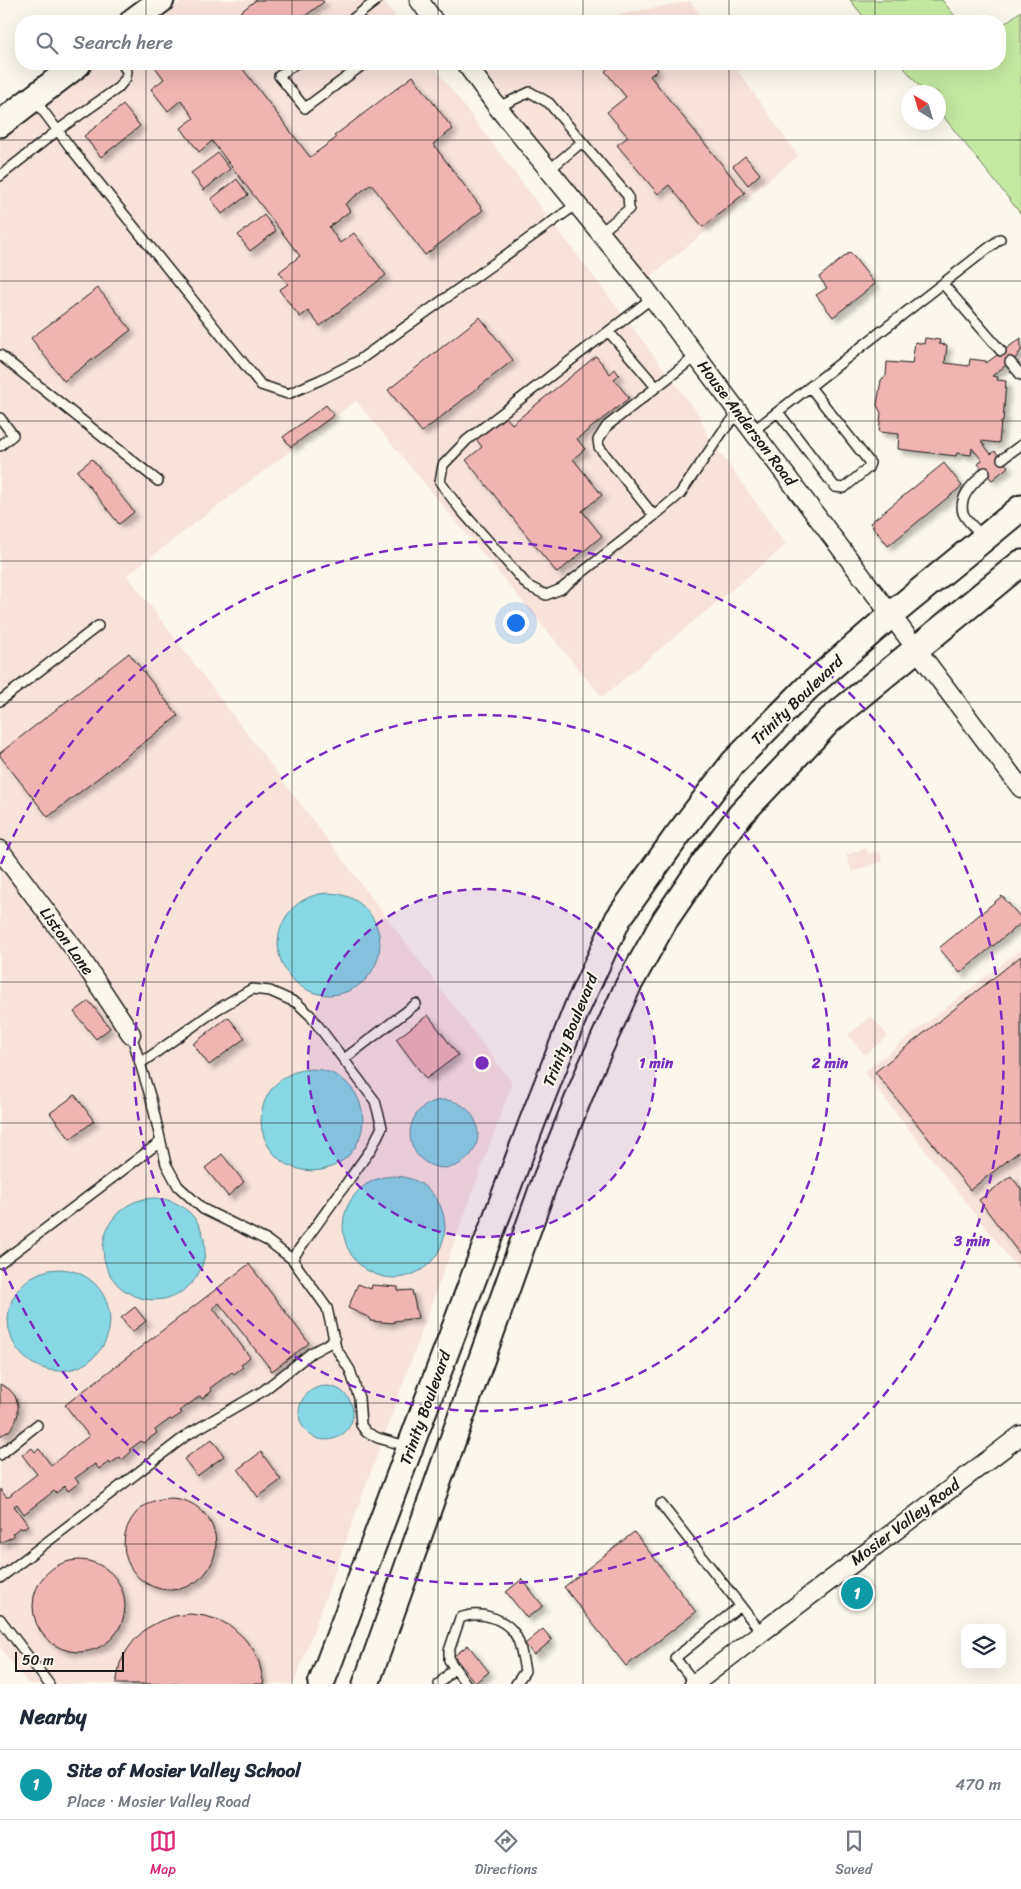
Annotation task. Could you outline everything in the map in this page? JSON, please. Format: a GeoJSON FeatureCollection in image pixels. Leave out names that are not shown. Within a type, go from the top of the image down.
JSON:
{"type":"FeatureCollection","features":[{"type":"Feature","properties":{"kind":"main road"},"geometry":{"type":"LineString","coordinates":[[141,15],[161,0]]}},
{"type":"Feature","properties":{"kind":"main road"},"geometry":{"type":"LineString","coordinates":[[0,124],[70,70]]}},
{"type":"Feature","properties":{"kind":"main road","name":"Trinity Boulevard"},"geometry":{"type":"LineString","coordinates":[[321,1684],[551,1073],[577,1008],[618,919],[677,836],[733,763],[807,688],[892,614],[1021,508]]}},
{"type":"Feature","properties":{"kind":"main road","name":"Trinity Boulevard"},"geometry":{"type":"LineString","coordinates":[[366,1684],[545,1181],[589,1072],[628,986],[665,920],[704,863],[741,814],[830,720],[1021,563]]}},
{"type":"Feature","properties":{"kind":"main road"},"geometry":{"type":"LineString","coordinates":[[411,1447],[446,1459]]}},
{"type":"Feature","properties":{"kind":"street"},"geometry":{"type":"LineString","coordinates":[[419,0],[430,15]]}},
{"type":"Feature","properties":{"kind":"street","name":"House Anderson Road"},"geometry":{"type":"LineString","coordinates":[[470,70],[498,107],[652,298],[892,614],[1021,788]]}},
{"type":"Feature","properties":{"kind":"street","name":"Liston Lane"},"geometry":{"type":"LineString","coordinates":[[0,850],[78,954],[131,1034]]}},
{"type":"Feature","properties":{"kind":"street","name":"Mosier Valley Road"},"geometry":{"type":"LineString","coordinates":[[694,1684],[1021,1435]]}},
{"type":"Feature","properties":{"kind":"lane"},"geometry":{"type":"LineString","coordinates":[[364,15],[377,0]]}},
{"type":"Feature","properties":{"kind":"lane"},"geometry":{"type":"LineString","coordinates":[[0,176],[58,130],[118,88],[126,78],[127,70]]}},
{"type":"Feature","properties":{"kind":"lane"},"geometry":{"type":"LineString","coordinates":[[287,70],[279,76],[305,108],[356,70]]}},
{"type":"Feature","properties":{"kind":"lane"},"geometry":{"type":"LineString","coordinates":[[498,107],[530,92],[549,104],[628,196],[629,209],[600,233]]}},
{"type":"Feature","properties":{"kind":"lane"},"geometry":{"type":"LineString","coordinates":[[34,98],[261,385],[288,394],[358,361],[577,204]]}},
{"type":"Feature","properties":{"kind":"lane"},"geometry":{"type":"LineString","coordinates":[[549,170],[582,142]]}},
{"type":"Feature","properties":{"kind":"lane"},"geometry":{"type":"LineString","coordinates":[[753,431],[1000,239]]}},
{"type":"Feature","properties":{"kind":"lane"},"geometry":{"type":"LineString","coordinates":[[944,284],[1001,351]]}},
{"type":"Feature","properties":{"kind":"lane"},"geometry":{"type":"LineString","coordinates":[[652,298],[467,440],[443,465],[440,482],[460,509],[528,586],[546,595],[561,588],[680,494],[723,431],[739,412]]}},
{"type":"Feature","properties":{"kind":"lane"},"geometry":{"type":"LineString","coordinates":[[609,332],[656,387]]}},
{"type":"Feature","properties":{"kind":"lane"},"geometry":{"type":"LineString","coordinates":[[0,355],[158,481]]}},
{"type":"Feature","properties":{"kind":"lane"},"geometry":{"type":"LineString","coordinates":[[654,516],[600,448],[598,440],[607,426],[696,356]]}},
{"type":"Feature","properties":{"kind":"lane"},"geometry":{"type":"LineString","coordinates":[[1010,362],[1021,375]]}},
{"type":"Feature","properties":{"kind":"lane"},"geometry":{"type":"LineString","coordinates":[[778,412],[835,487],[844,488],[868,468],[870,464],[810,387]]}},
{"type":"Feature","properties":{"kind":"lane"},"geometry":{"type":"LineString","coordinates":[[0,418],[14,436],[0,446]]}},
{"type":"Feature","properties":{"kind":"lane"},"geometry":{"type":"LineString","coordinates":[[1002,459],[1021,445]]}},
{"type":"Feature","properties":{"kind":"lane"},"geometry":{"type":"LineString","coordinates":[[984,538],[964,514],[963,504],[971,485],[985,472]]}},
{"type":"Feature","properties":{"kind":"lane"},"geometry":{"type":"LineString","coordinates":[[0,701],[98,626]]}},
{"type":"Feature","properties":{"kind":"lane"},"geometry":{"type":"LineString","coordinates":[[141,1063],[216,1010],[252,989],[270,991],[297,1003],[310,1015],[344,1059],[376,1101],[382,1127],[371,1149],[292,1259]]}},
{"type":"Feature","properties":{"kind":"lane"},"geometry":{"type":"LineString","coordinates":[[344,1059],[416,1004]]}},
{"type":"Feature","properties":{"kind":"lane"},"geometry":{"type":"LineString","coordinates":[[131,1034],[151,1099],[166,1164],[178,1186],[202,1209],[268,1241],[292,1259],[327,1308],[336,1348],[350,1370],[359,1398],[361,1425],[366,1432],[378,1438],[411,1447]]}},
{"type":"Feature","properties":{"kind":"lane"},"geometry":{"type":"LineString","coordinates":[[0,1263],[160,1142]]}},
{"type":"Feature","properties":{"kind":"lane"},"geometry":{"type":"LineString","coordinates":[[0,1578],[187,1435],[263,1391],[311,1353],[334,1340]]}},
{"type":"Feature","properties":{"kind":"lane"},"geometry":{"type":"LineString","coordinates":[[0,1454],[37,1425]]}},
{"type":"Feature","properties":{"kind":"lane"},"geometry":{"type":"LineString","coordinates":[[661,1504],[761,1632]]}},
{"type":"Feature","properties":{"kind":"lane"},"geometry":{"type":"LineString","coordinates":[[694,1684],[674,1658],[740,1606]]}},
{"type":"Feature","properties":{"kind":"lane"},"geometry":{"type":"LineString","coordinates":[[466,1684],[449,1660],[449,1652],[460,1618],[470,1614],[493,1617],[510,1628],[519,1642],[525,1670],[516,1684]]}},
{"type":"Feature","properties":{"kind":"lane"},"geometry":{"type":"LineString","coordinates":[[0,1619],[49,1684]]}},
{"type":"Feature","properties":{"kind":"lane"},"geometry":{"type":"LineString","coordinates":[[440,1684],[454,1668]]}},
{"type":"Feature","properties":{"kind":"shaded area"},"geometry":{"type":"Polygon","coordinates":[[[183,0],[382,0],[394,15],[163,15],[183,0]]]}},
{"type":"Feature","properties":{"kind":"shaded area"},"geometry":{"type":"Polygon","coordinates":[[[690,1],[700,15],[616,15],[690,1]]]}},
{"type":"Feature","properties":{"kind":"shaded area"},"geometry":{"type":"Polygon","coordinates":[[[91,70],[437,70],[699,415],[707,434],[786,545],[602,697],[356,401],[127,575],[512,1083],[294,1684],[28,1684],[0,1647],[0,139],[91,70]]]}},
{"type":"Feature","properties":{"kind":"shaded area"},"geometry":{"type":"Polygon","coordinates":[[[483,70],[737,70],[798,156],[646,280],[483,70]]]}},
{"type":"Feature","properties":{"kind":"shaded area"},"geometry":{"type":"Polygon","coordinates":[[[866,848],[869,854],[879,851],[883,861],[852,872],[846,855],[866,848]]]}},
{"type":"Feature","properties":{"kind":"shaded area"},"geometry":{"type":"Polygon","coordinates":[[[1021,949],[1021,1273],[864,1072],[1021,949]]]}},
{"type":"Feature","properties":{"kind":"shaded area"},"geometry":{"type":"Polygon","coordinates":[[[871,1016],[888,1036],[865,1055],[848,1035],[871,1016]]]}},
{"type":"Feature","properties":{"kind":"green space"},"geometry":{"type":"Polygon","coordinates":[[[850,0],[942,0],[954,15],[862,15],[850,0]]]}},
{"type":"Feature","properties":{"kind":"green space"},"geometry":{"type":"Polygon","coordinates":[[[1021,11],[1021,214],[946,120],[946,85],[918,85],[906,70],[1006,70],[1006,22],[1021,11]]]}},
{"type":"Feature","properties":{"kind":"water"},"geometry":{"type":"Polygon","coordinates":[[[329,893],[348,897],[365,908],[376,925],[380,944],[376,963],[365,980],[348,991],[329,995],[310,991],[293,980],[282,963],[278,944],[282,925],[293,908],[310,897],[329,893]]]}},
{"type":"Feature","properties":{"kind":"water"},"geometry":{"type":"Polygon","coordinates":[[[312,1069],[331,1073],[348,1084],[359,1101],[363,1120],[359,1139],[348,1156],[331,1167],[312,1171],[293,1167],[276,1156],[265,1139],[261,1120],[265,1101],[276,1084],[293,1073],[312,1069]]]}},
{"type":"Feature","properties":{"kind":"water"},"geometry":{"type":"Polygon","coordinates":[[[444,1100],[457,1103],[468,1110],[475,1121],[478,1134],[475,1147],[468,1158],[457,1165],[444,1168],[431,1165],[420,1158],[413,1147],[410,1134],[413,1121],[420,1110],[431,1103],[444,1100]]]}},
{"type":"Feature","properties":{"kind":"water"},"geometry":{"type":"Polygon","coordinates":[[[394,1176],[413,1180],[430,1191],[441,1208],[445,1227],[441,1246],[430,1263],[413,1274],[394,1278],[375,1274],[358,1263],[347,1246],[343,1227],[347,1208],[358,1191],[375,1180],[394,1176]]]}},
{"type":"Feature","properties":{"kind":"water"},"geometry":{"type":"Polygon","coordinates":[[[154,1198],[173,1202],[190,1213],[201,1230],[205,1249],[201,1268],[190,1285],[173,1296],[154,1300],[135,1296],[118,1285],[107,1268],[103,1249],[107,1230],[118,1213],[135,1202],[154,1198]]]}},
{"type":"Feature","properties":{"kind":"water"},"geometry":{"type":"Polygon","coordinates":[[[59,1269],[78,1273],[95,1284],[106,1301],[110,1320],[106,1339],[95,1356],[78,1367],[59,1371],[40,1367],[23,1356],[12,1339],[8,1320],[12,1301],[23,1284],[40,1273],[59,1269]]]}},
{"type":"Feature","properties":{"kind":"water"},"geometry":{"type":"Polygon","coordinates":[[[321,1386],[331,1386],[341,1390],[349,1398],[353,1413],[349,1428],[341,1436],[331,1440],[321,1440],[311,1436],[303,1428],[299,1418],[299,1408],[303,1398],[311,1390],[321,1386]]]}},
{"type":"Feature","properties":{"kind":"building"},"geometry":{"type":"Polygon","coordinates":[[[256,0],[322,0],[324,2],[306,15],[237,15],[256,0]]]}},
{"type":"Feature","properties":{"kind":"building"},"geometry":{"type":"Polygon","coordinates":[[[157,70],[244,70],[310,157],[336,138],[334,136],[413,76],[453,129],[433,144],[483,210],[425,255],[371,184],[345,204],[350,211],[329,227],[340,243],[354,233],[386,275],[320,326],[308,311],[300,317],[279,290],[288,284],[279,272],[300,256],[212,141],[199,152],[181,128],[194,118],[181,100],[168,111],[151,89],[164,79],[157,70]]]}},
{"type":"Feature","properties":{"kind":"building"},"geometry":{"type":"Polygon","coordinates":[[[658,70],[650,76],[745,193],[703,227],[669,185],[658,194],[617,145],[628,137],[607,112],[626,97],[605,71],[658,70]]]}},
{"type":"Feature","properties":{"kind":"building"},"geometry":{"type":"Polygon","coordinates":[[[123,105],[140,126],[101,157],[84,136],[123,105]]]}},
{"type":"Feature","properties":{"kind":"building"},"geometry":{"type":"Polygon","coordinates":[[[218,153],[230,169],[204,190],[191,173],[218,153]]]}},
{"type":"Feature","properties":{"kind":"building"},"geometry":{"type":"Polygon","coordinates":[[[745,156],[760,174],[748,185],[733,166],[745,156]]]}},
{"type":"Feature","properties":{"kind":"building"},"geometry":{"type":"Polygon","coordinates":[[[237,179],[248,195],[222,214],[211,199],[237,179]]]}},
{"type":"Feature","properties":{"kind":"building"},"geometry":{"type":"Polygon","coordinates":[[[264,215],[276,231],[250,251],[238,235],[264,215]]]}},
{"type":"Feature","properties":{"kind":"building"},"geometry":{"type":"Polygon","coordinates":[[[850,252],[875,284],[833,317],[816,295],[827,288],[819,277],[850,252]]]}},
{"type":"Feature","properties":{"kind":"building"},"geometry":{"type":"Polygon","coordinates":[[[98,288],[131,330],[64,381],[31,338],[98,288]]]}},
{"type":"Feature","properties":{"kind":"building"},"geometry":{"type":"Polygon","coordinates":[[[480,317],[513,360],[422,432],[388,390],[480,317]]]}},
{"type":"Feature","properties":{"kind":"building"},"geometry":{"type":"Polygon","coordinates":[[[925,338],[940,340],[939,344],[947,345],[945,363],[969,366],[970,359],[986,361],[986,363],[1021,338],[1021,351],[1019,355],[992,376],[998,377],[997,380],[1006,381],[1003,422],[1001,422],[999,443],[981,441],[991,454],[995,451],[1008,467],[992,480],[978,464],[982,460],[972,448],[971,455],[957,453],[956,456],[898,449],[899,434],[879,432],[881,413],[877,405],[881,380],[886,376],[887,362],[912,364],[915,342],[924,344],[925,338]]]}},
{"type":"Feature","properties":{"kind":"building"},"geometry":{"type":"Polygon","coordinates":[[[596,356],[610,374],[615,369],[619,375],[614,379],[629,398],[577,439],[585,449],[573,459],[602,495],[582,511],[602,536],[557,573],[466,460],[482,447],[476,439],[505,416],[512,424],[596,356]]]}},
{"type":"Feature","properties":{"kind":"building"},"geometry":{"type":"Polygon","coordinates":[[[326,405],[334,415],[291,447],[283,437],[326,405]]]}},
{"type":"Feature","properties":{"kind":"building"},"geometry":{"type":"Polygon","coordinates":[[[92,459],[134,512],[119,524],[77,471],[92,459]]]}},
{"type":"Feature","properties":{"kind":"building"},"geometry":{"type":"Polygon","coordinates":[[[944,463],[962,486],[888,546],[870,523],[944,463]]]}},
{"type":"Feature","properties":{"kind":"building"},"geometry":{"type":"Polygon","coordinates":[[[129,653],[178,716],[48,817],[0,756],[0,753],[129,653]]]}},
{"type":"Feature","properties":{"kind":"building"},"geometry":{"type":"Polygon","coordinates":[[[1002,896],[1021,918],[1021,923],[960,973],[939,948],[1002,896]]]}},
{"type":"Feature","properties":{"kind":"building"},"geometry":{"type":"Polygon","coordinates":[[[1021,956],[1021,1150],[970,1190],[875,1072],[1021,956]]]}},
{"type":"Feature","properties":{"kind":"building"},"geometry":{"type":"Polygon","coordinates":[[[89,1001],[110,1028],[96,1039],[74,1012],[89,1001]]]}},
{"type":"Feature","properties":{"kind":"building"},"geometry":{"type":"Polygon","coordinates":[[[428,1015],[458,1055],[426,1079],[396,1039],[428,1015]]]}},
{"type":"Feature","properties":{"kind":"building"},"geometry":{"type":"Polygon","coordinates":[[[228,1017],[245,1038],[209,1065],[193,1044],[228,1017]]]}},
{"type":"Feature","properties":{"kind":"building"},"geometry":{"type":"Polygon","coordinates":[[[75,1095],[94,1121],[70,1139],[50,1113],[75,1095]]]}},
{"type":"Feature","properties":{"kind":"building"},"geometry":{"type":"Polygon","coordinates":[[[222,1154],[244,1182],[228,1196],[205,1168],[222,1154]]]}},
{"type":"Feature","properties":{"kind":"building"},"geometry":{"type":"Polygon","coordinates":[[[1011,1176],[1021,1189],[1021,1256],[979,1200],[1011,1176]]]}},
{"type":"Feature","properties":{"kind":"building"},"geometry":{"type":"Polygon","coordinates":[[[249,1264],[309,1343],[272,1371],[219,1303],[213,1308],[250,1357],[241,1365],[243,1367],[234,1374],[232,1372],[210,1388],[212,1391],[202,1399],[200,1396],[180,1411],[182,1413],[155,1430],[157,1433],[129,1450],[131,1452],[122,1460],[120,1457],[99,1469],[95,1464],[75,1478],[79,1483],[68,1491],[65,1486],[56,1493],[54,1491],[24,1514],[17,1504],[14,1506],[28,1525],[22,1529],[20,1527],[12,1534],[14,1536],[0,1543],[0,1489],[6,1497],[9,1497],[37,1474],[22,1455],[32,1448],[35,1452],[39,1449],[51,1465],[89,1436],[65,1405],[249,1264]]]}},
{"type":"Feature","properties":{"kind":"building"},"geometry":{"type":"Polygon","coordinates":[[[358,1284],[371,1289],[372,1285],[398,1287],[398,1291],[412,1290],[418,1318],[394,1321],[394,1323],[370,1321],[370,1318],[348,1308],[358,1284]]]}},
{"type":"Feature","properties":{"kind":"building"},"geometry":{"type":"Polygon","coordinates":[[[135,1307],[146,1321],[132,1332],[121,1318],[135,1307]]]}},
{"type":"Feature","properties":{"kind":"building"},"geometry":{"type":"Polygon","coordinates":[[[0,1384],[9,1389],[15,1396],[18,1414],[15,1423],[9,1431],[0,1436],[0,1384]]]}},
{"type":"Feature","properties":{"kind":"building"},"geometry":{"type":"Polygon","coordinates":[[[212,1439],[224,1456],[197,1476],[184,1459],[212,1439]]]}},
{"type":"Feature","properties":{"kind":"building"},"geometry":{"type":"Polygon","coordinates":[[[261,1452],[281,1480],[258,1497],[238,1469],[261,1452]]]}},
{"type":"Feature","properties":{"kind":"building"},"geometry":{"type":"Polygon","coordinates":[[[170,1498],[188,1502],[202,1512],[212,1526],[216,1544],[212,1562],[202,1576],[188,1586],[170,1590],[152,1586],[138,1576],[128,1562],[124,1544],[128,1526],[138,1512],[152,1502],[170,1498]]]}},
{"type":"Feature","properties":{"kind":"building"},"geometry":{"type":"Polygon","coordinates":[[[634,1532],[696,1612],[626,1666],[564,1587],[634,1532]]]}},
{"type":"Feature","properties":{"kind":"building"},"geometry":{"type":"Polygon","coordinates":[[[79,1560],[97,1564],[111,1574],[121,1588],[125,1606],[121,1624],[111,1638],[97,1648],[79,1652],[61,1648],[47,1638],[37,1624],[33,1606],[37,1588],[47,1574],[61,1564],[79,1560]]]}},
{"type":"Feature","properties":{"kind":"building"},"geometry":{"type":"Polygon","coordinates":[[[522,1579],[543,1606],[527,1618],[506,1592],[522,1579]]]}},
{"type":"Feature","properties":{"kind":"building"},"geometry":{"type":"Polygon","coordinates":[[[190,1614],[219,1620],[232,1627],[243,1637],[253,1649],[259,1662],[264,1684],[116,1684],[120,1663],[136,1638],[147,1628],[160,1621],[190,1614]]]}},
{"type":"Feature","properties":{"kind":"building"},"geometry":{"type":"Polygon","coordinates":[[[543,1629],[552,1640],[534,1655],[525,1644],[543,1629]]]}},
{"type":"Feature","properties":{"kind":"building"},"geometry":{"type":"Polygon","coordinates":[[[468,1645],[489,1672],[475,1683],[454,1656],[468,1645]]]}},
{"type":"Feature","properties":{"kind":"place","name":"Site of Mosier Valley School"},"geometry":{"type":"Point","coordinates":[857,1593]}}]}
